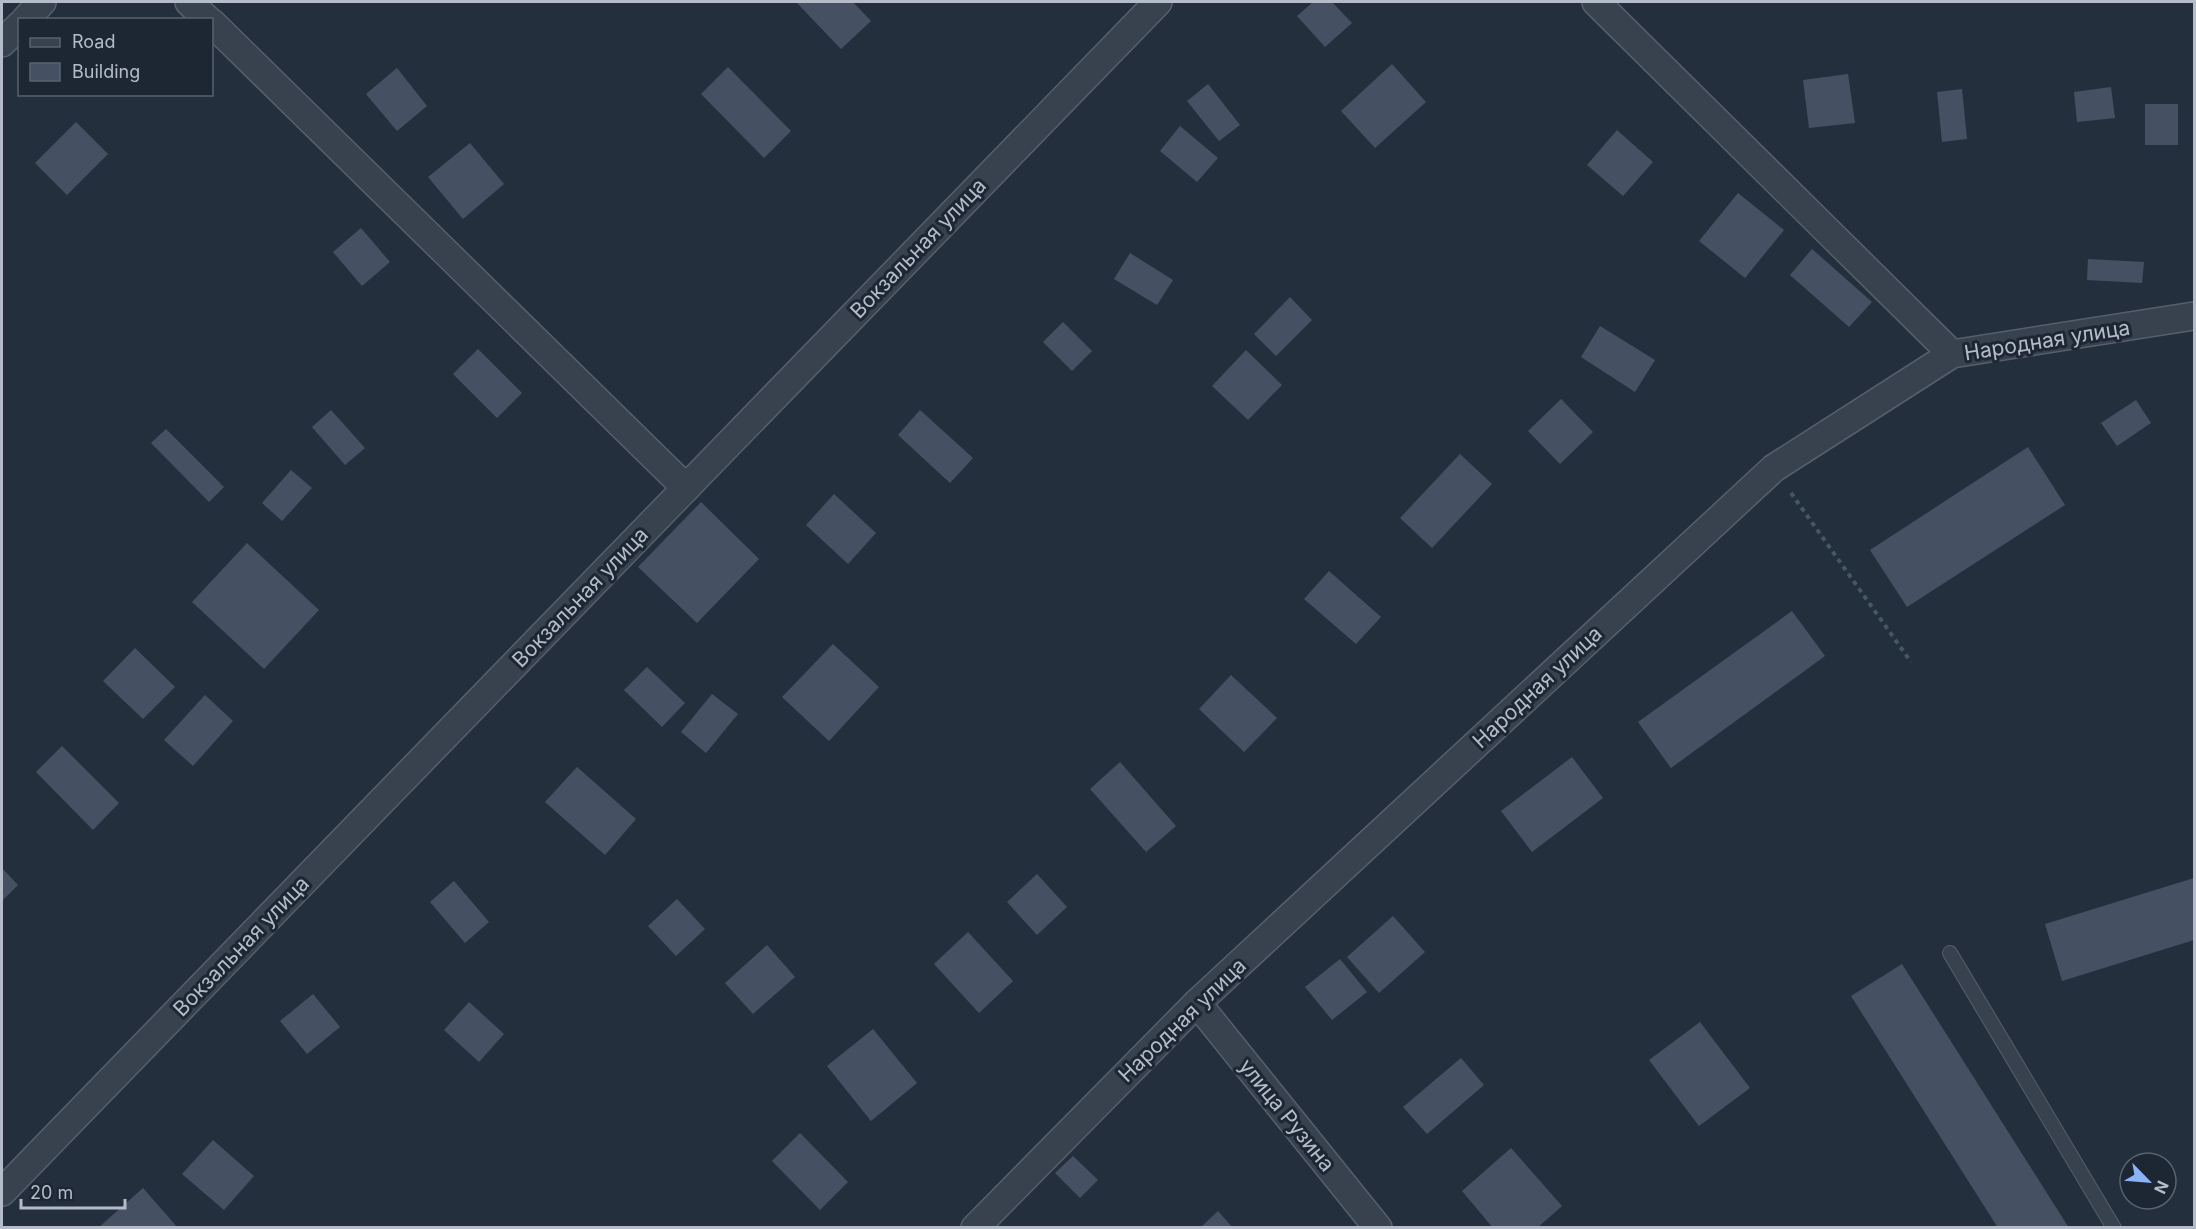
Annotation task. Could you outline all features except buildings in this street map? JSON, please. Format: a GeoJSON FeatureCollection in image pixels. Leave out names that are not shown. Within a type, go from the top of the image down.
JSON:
{"type":"FeatureCollection","features":[{"type":"Feature","properties":{"kind":"street"},"geometry":{"type":"LineString","coordinates":[[27,18],[42,2]]}},
{"type":"Feature","properties":{"kind":"street"},"geometry":{"type":"LineString","coordinates":[[189,2],[206,18]]}},
{"type":"Feature","properties":{"kind":"street","name":"Вокзальная улица"},"geometry":{"type":"LineString","coordinates":[[2,1192],[1158,2]]}},
{"type":"Feature","properties":{"kind":"street"},"geometry":{"type":"LineString","coordinates":[[1596,2],[1952,354]]}},
{"type":"Feature","properties":{"kind":"street"},"geometry":{"type":"LineString","coordinates":[[213,24],[686,488]]}},
{"type":"Feature","properties":{"kind":"street"},"geometry":{"type":"LineString","coordinates":[[2,44],[18,27]]}},
{"type":"Feature","properties":{"kind":"street","name":"Народная улица"},"geometry":{"type":"LineString","coordinates":[[975,1227],[1197,1003],[1774,468],[1952,354],[2194,316]]}},
{"type":"Feature","properties":{"kind":"street","name":"улица Рузина"},"geometry":{"type":"LineString","coordinates":[[1197,1003],[1378,1227]]}},
{"type":"Feature","properties":{"kind":"lane"},"geometry":{"type":"LineString","coordinates":[[1950,953],[2114,1227]]}},
{"type":"Feature","properties":{"kind":"path"},"geometry":{"type":"LineString","coordinates":[[1774,468],[1911,662]]}}]}
